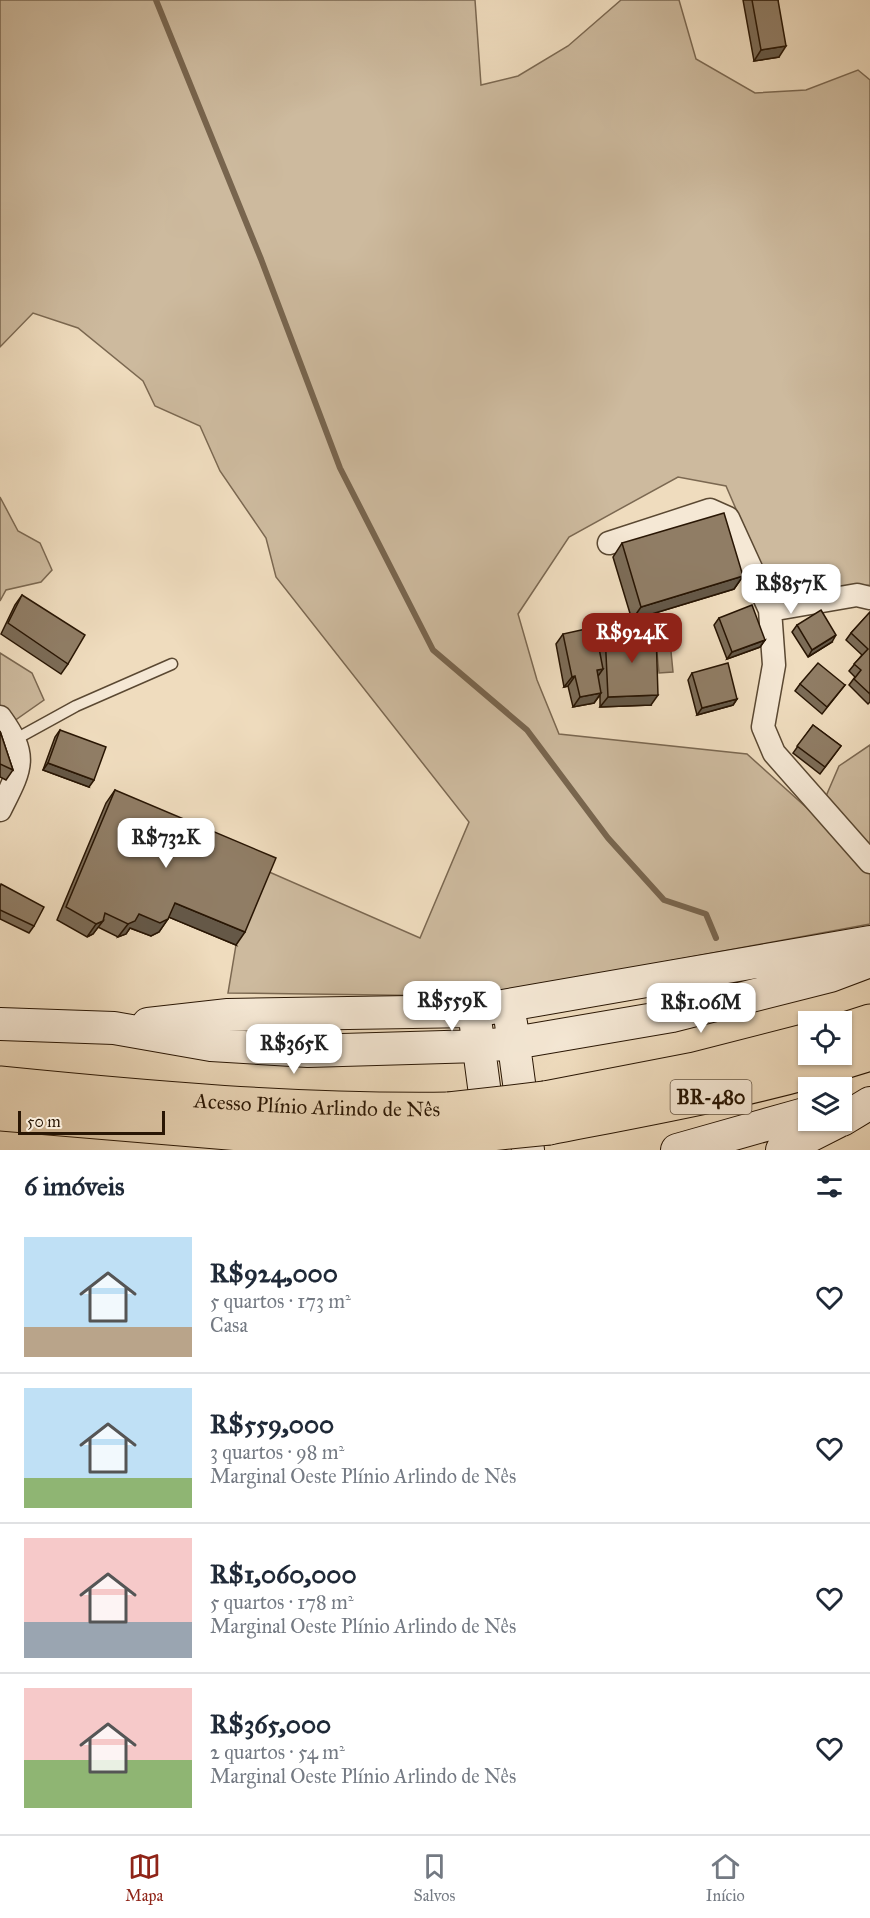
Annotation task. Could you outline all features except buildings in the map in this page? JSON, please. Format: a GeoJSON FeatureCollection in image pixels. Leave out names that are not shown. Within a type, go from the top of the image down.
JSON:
{"type":"FeatureCollection","features":[{"type":"Feature","properties":{"kind":"highway"},"geometry":{"type":"LineString","coordinates":[[852,1027],[870,1021]]}},
{"type":"Feature","properties":{"kind":"highway","name":"Acesso Plínio Arlindo de Nês"},"geometry":{"type":"LineString","coordinates":[[541,1125],[695,1069],[798,1043]]}},
{"type":"Feature","properties":{"kind":"highway","name":"Acesso Plínio Arlindo de Nês"},"geometry":{"type":"LineString","coordinates":[[0,1114],[264,1136],[450,1123],[541,1125],[749,1088],[807,1075],[870,1054]]}},
{"type":"Feature","properties":{"kind":"highway","name":"Acesso Plínio Arlindo de Nês"},"geometry":{"type":"LineString","coordinates":[[0,1083],[260,1106],[353,1110],[450,1123]]}},
{"type":"Feature","properties":{"kind":"main road"},"geometry":{"type":"LineString","coordinates":[[114,1028],[228,1015],[474,1011],[870,942]]}},
{"type":"Feature","properties":{"kind":"main road"},"geometry":{"type":"LineString","coordinates":[[0,1024],[114,1028],[211,1045],[308,1051],[479,1046],[514,1043],[672,1016],[831,976],[870,961]]}},
{"type":"Feature","properties":{"kind":"main road"},"geometry":{"type":"LineString","coordinates":[[508,1006],[514,1043],[541,1125]]}},
{"type":"Feature","properties":{"kind":"main road"},"geometry":{"type":"LineString","coordinates":[[474,1011],[493,1150]]}},
{"type":"Feature","properties":{"kind":"main road"},"geometry":{"type":"LineString","coordinates":[[852,1100],[870,1095]]}},
{"type":"Feature","properties":{"kind":"main road"},"geometry":{"type":"LineString","coordinates":[[852,1114],[870,1103]]}},
{"type":"Feature","properties":{"kind":"main road"},"geometry":{"type":"LineString","coordinates":[[677,1150],[798,1116]]}},
{"type":"Feature","properties":{"kind":"main road"},"geometry":{"type":"LineString","coordinates":[[782,1150],[819,1131]]}},
{"type":"Feature","properties":{"kind":"street"},"geometry":{"type":"LineString","coordinates":[[609,543],[710,510],[728,518],[770,610],[774,665],[763,728],[774,753],[870,862]]}},
{"type":"Feature","properties":{"kind":"street"},"geometry":{"type":"LineString","coordinates":[[770,610],[857,595],[870,598]]}},
{"type":"Feature","properties":{"kind":"street"},"geometry":{"type":"LineString","coordinates":[[0,717],[16,739],[21,755],[14,783],[0,810]]}},
{"type":"Feature","properties":{"kind":"lane"},"geometry":{"type":"LineString","coordinates":[[16,739],[76,706],[172,664]]}},
{"type":"Feature","properties":{"kind":"shaded area"},"geometry":{"type":"Polygon","coordinates":[[[0,0],[475,0],[481,85],[518,76],[568,46],[621,0],[679,0],[696,59],[755,93],[806,90],[858,70],[870,80],[870,585],[775,599],[726,486],[678,477],[569,537],[518,614],[537,680],[559,734],[747,754],[817,817],[839,766],[870,745],[870,924],[534,986],[453,996],[228,993],[236,945],[267,871],[420,938],[469,822],[276,577],[266,538],[220,471],[200,426],[155,406],[143,381],[78,328],[33,313],[0,347],[0,0]]]}},
{"type":"Feature","properties":{"kind":"shaded area"},"geometry":{"type":"Polygon","coordinates":[[[0,497],[18,531],[40,543],[52,570],[41,582],[6,590],[0,601],[0,497]]]}},
{"type":"Feature","properties":{"kind":"shaded area"},"geometry":{"type":"Polygon","coordinates":[[[670,641],[673,672],[659,673],[656,642],[670,641]]]}},
{"type":"Feature","properties":{"kind":"shaded area"},"geometry":{"type":"Polygon","coordinates":[[[0,653],[32,673],[44,700],[14,721],[0,706],[0,653]]]}},
{"type":"Feature","properties":{"kind":"waterway"},"geometry":{"type":"LineString","coordinates":[[156,0],[261,259],[340,468],[433,650],[527,730],[608,838],[664,900],[706,914],[716,938]]}}]}
